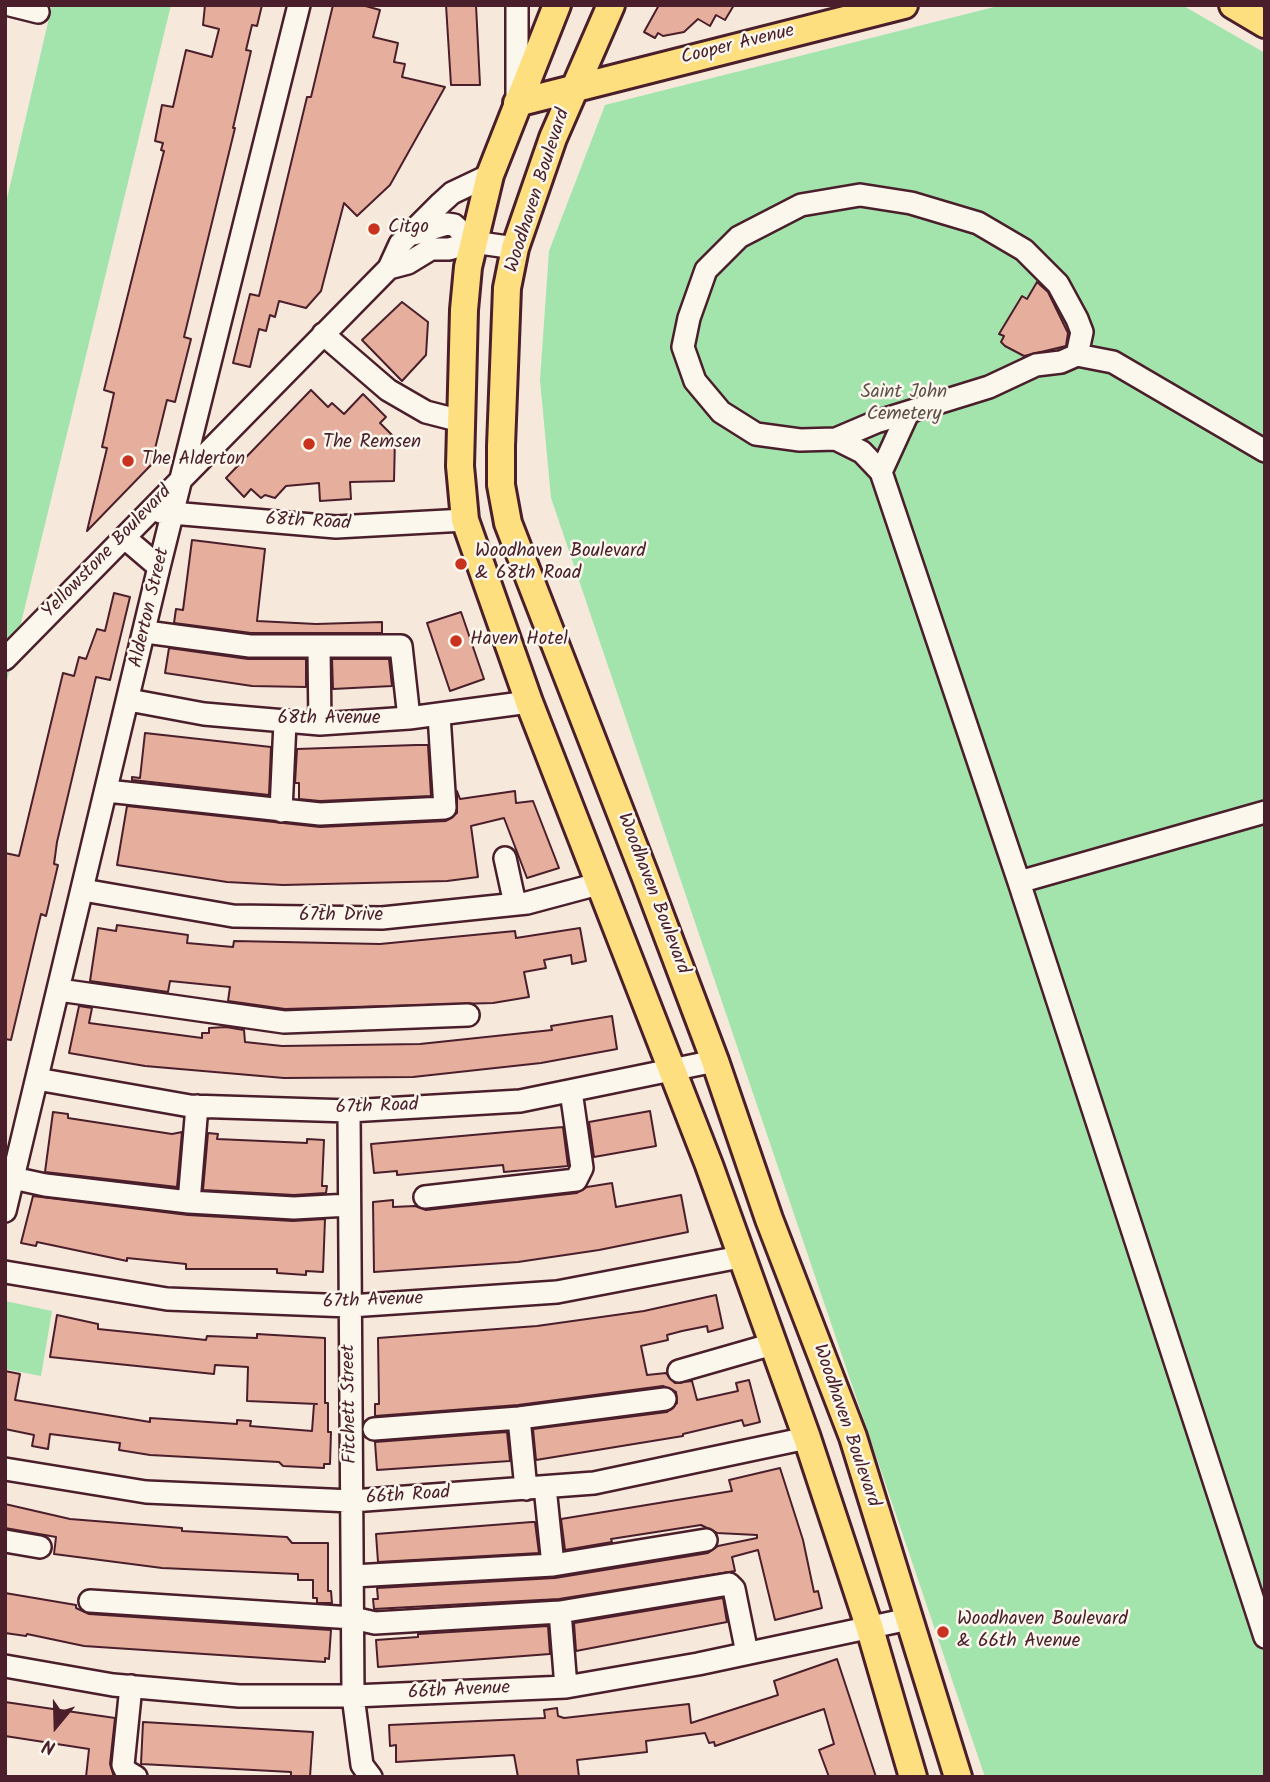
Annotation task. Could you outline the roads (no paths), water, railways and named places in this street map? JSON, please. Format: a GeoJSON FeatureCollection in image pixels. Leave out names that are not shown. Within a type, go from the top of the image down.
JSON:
{"type":"FeatureCollection","features":[{"type":"Feature","properties":{"kind":"main road","name":"Woodhaven Boulevard"},"geometry":{"type":"LineString","coordinates":[[557,5],[490,175],[473,242],[464,310],[460,466],[465,520],[529,702],[598,884],[639,980],[670,1070],[709,1165],[740,1257],[774,1344],[870,1629],[913,1777]]}},
{"type":"Feature","properties":{"kind":"main road","name":"Woodhaven Boulevard"},"geometry":{"type":"LineString","coordinates":[[611,5],[572,92],[515,248],[504,310],[501,446],[502,485],[508,523],[715,1061],[769,1219],[853,1437],[958,1777]]}},
{"type":"Feature","properties":{"kind":"main road","name":"Cooper Avenue"},"geometry":{"type":"LineString","coordinates":[[517,103],[572,92],[645,69],[904,5]]}},
{"type":"Feature","properties":{"kind":"main road"},"geometry":{"type":"LineString","coordinates":[[1233,5],[1265,24]]}},
{"type":"Feature","properties":{"kind":"street"},"geometry":{"type":"LineString","coordinates":[[10,5],[38,12]]}},
{"type":"Feature","properties":{"kind":"street","name":"Alderton Street"},"geometry":{"type":"LineString","coordinates":[[5,1211],[146,632],[159,567],[299,5]]}},
{"type":"Feature","properties":{"kind":"street"},"geometry":{"type":"LineString","coordinates":[[517,5],[517,103]]}},
{"type":"Feature","properties":{"kind":"street","name":"Yellowstone Boulevard"},"geometry":{"type":"LineString","coordinates":[[5,659],[389,268],[400,244],[407,237],[452,193],[490,175]]}},
{"type":"Feature","properties":{"kind":"street"},"geometry":{"type":"LineString","coordinates":[[1077,355],[1082,332],[1058,284],[1024,250],[978,223],[911,203],[860,195],[801,205],[739,237],[706,270],[689,318],[683,347],[695,381],[721,412],[756,434],[800,440],[836,439],[989,387],[1036,365],[1061,362],[1077,355],[1113,362],[1265,451]]}},
{"type":"Feature","properties":{"kind":"street","name":"Yellowstone Boulevard"},"geometry":{"type":"LineString","coordinates":[[407,237],[436,225],[447,224],[454,225],[473,242]]}},
{"type":"Feature","properties":{"kind":"street","name":"Yellowstone Boulevard"},"geometry":{"type":"LineString","coordinates":[[389,268],[408,263],[432,249],[449,249],[473,242],[515,248]]}},
{"type":"Feature","properties":{"kind":"street"},"geometry":{"type":"LineString","coordinates":[[323,334],[388,390],[426,412],[461,421]]}},
{"type":"Feature","properties":{"kind":"street"},"geometry":{"type":"LineString","coordinates":[[881,472],[908,413]]}},
{"type":"Feature","properties":{"kind":"street"},"geometry":{"type":"LineString","coordinates":[[836,439],[862,453],[881,472],[1019,882],[1265,1637]]}},
{"type":"Feature","properties":{"kind":"street","name":"68th Road"},"geometry":{"type":"LineString","coordinates":[[151,511],[336,527],[465,520]]}},
{"type":"Feature","properties":{"kind":"street"},"geometry":{"type":"LineString","coordinates":[[125,538],[159,567]]}},
{"type":"Feature","properties":{"kind":"street"},"geometry":{"type":"LineString","coordinates":[[146,632],[250,646],[401,646],[409,719]]}},
{"type":"Feature","properties":{"kind":"street"},"geometry":{"type":"LineString","coordinates":[[318,648],[320,724]]}},
{"type":"Feature","properties":{"kind":"street","name":"68th Avenue"},"geometry":{"type":"LineString","coordinates":[[129,700],[204,714],[320,724],[409,719],[529,702]]}},
{"type":"Feature","properties":{"kind":"street"},"geometry":{"type":"LineString","coordinates":[[107,790],[320,814],[445,808],[439,715]]}},
{"type":"Feature","properties":{"kind":"street"},"geometry":{"type":"LineString","coordinates":[[281,811],[285,722]]}},
{"type":"Feature","properties":{"kind":"street"},"geometry":{"type":"LineString","coordinates":[[1019,882],[1265,812]]}},
{"type":"Feature","properties":{"kind":"street"},"geometry":{"type":"LineString","coordinates":[[505,858],[515,904]]}},
{"type":"Feature","properties":{"kind":"street","name":"67th Drive"},"geometry":{"type":"LineString","coordinates":[[83,890],[233,916],[382,918],[515,904],[598,884]]}},
{"type":"Feature","properties":{"kind":"street"},"geometry":{"type":"LineString","coordinates":[[59,990],[284,1022],[468,1015]]}},
{"type":"Feature","properties":{"kind":"street","name":"67th Road"},"geometry":{"type":"LineString","coordinates":[[37,1079],[197,1106],[349,1111],[520,1101],[715,1061]]}},
{"type":"Feature","properties":{"kind":"street"},"geometry":{"type":"LineString","coordinates":[[425,1197],[576,1180],[582,1168],[571,1091]]}},
{"type":"Feature","properties":{"kind":"street"},"geometry":{"type":"LineString","coordinates":[[189,1202],[197,1106]]}},
{"type":"Feature","properties":{"kind":"street","name":"Fitchett Street"},"geometry":{"type":"LineString","coordinates":[[349,1111],[354,1696],[362,1765],[371,1777]]}},
{"type":"Feature","properties":{"kind":"street"},"geometry":{"type":"LineString","coordinates":[[13,1178],[45,1185],[189,1202],[294,1208],[349,1205]]}},
{"type":"Feature","properties":{"kind":"street","name":"67th Avenue"},"geometry":{"type":"LineString","coordinates":[[5,1272],[167,1299],[350,1306],[557,1292],[740,1257]]}},
{"type":"Feature","properties":{"kind":"street"},"geometry":{"type":"LineString","coordinates":[[680,1371],[774,1344]]}},
{"type":"Feature","properties":{"kind":"street"},"geometry":{"type":"LineString","coordinates":[[374,1429],[519,1418],[664,1399]]}},
{"type":"Feature","properties":{"kind":"street"},"geometry":{"type":"LineString","coordinates":[[519,1418],[553,1565]]}},
{"type":"Feature","properties":{"kind":"street","name":"66th Road"},"geometry":{"type":"LineString","coordinates":[[5,1469],[146,1492],[352,1501],[594,1483],[807,1438]]}},
{"type":"Feature","properties":{"kind":"street"},"geometry":{"type":"LineString","coordinates":[[353,1576],[553,1565],[706,1540]]}},
{"type":"Feature","properties":{"kind":"street"},"geometry":{"type":"LineString","coordinates":[[5,1541],[40,1548]]}},
{"type":"Feature","properties":{"kind":"street"},"geometry":{"type":"LineString","coordinates":[[90,1601],[353,1618],[375,1623],[561,1612],[729,1584],[734,1589],[747,1653]]}},
{"type":"Feature","properties":{"kind":"street"},"geometry":{"type":"LineString","coordinates":[[561,1612],[566,1687]]}},
{"type":"Feature","properties":{"kind":"street","name":"66th Avenue"},"geometry":{"type":"LineString","coordinates":[[5,1666],[131,1686],[239,1696],[354,1696],[566,1687],[870,1629],[909,1619]]}},
{"type":"Feature","properties":{"kind":"street"},"geometry":{"type":"LineString","coordinates":[[131,1686],[123,1765],[126,1771],[136,1777]]}},
{"type":"Feature","properties":{"kind":"place","name":"Citgo"},"geometry":{"type":"Point","coordinates":[374,229]}},
{"type":"Feature","properties":{"kind":"place","name":"The Remsen"},"geometry":{"type":"Point","coordinates":[309,444]}},
{"type":"Feature","properties":{"kind":"place","name":"The Alderton"},"geometry":{"type":"Point","coordinates":[128,461]}},
{"type":"Feature","properties":{"kind":"place","name":"Woodhaven Boulevard & 68th Road"},"geometry":{"type":"Point","coordinates":[461,564]}},
{"type":"Feature","properties":{"kind":"place","name":"Haven Hotel"},"geometry":{"type":"Point","coordinates":[456,641]}},
{"type":"Feature","properties":{"kind":"place","name":"Woodhaven Boulevard & 66th Avenue"},"geometry":{"type":"Point","coordinates":[943,1632]}},
{"type":"Feature","properties":{"kind":"park label","name":"Saint John Cemetery"},"geometry":{"type":"Point","coordinates":[904,405]}}]}
